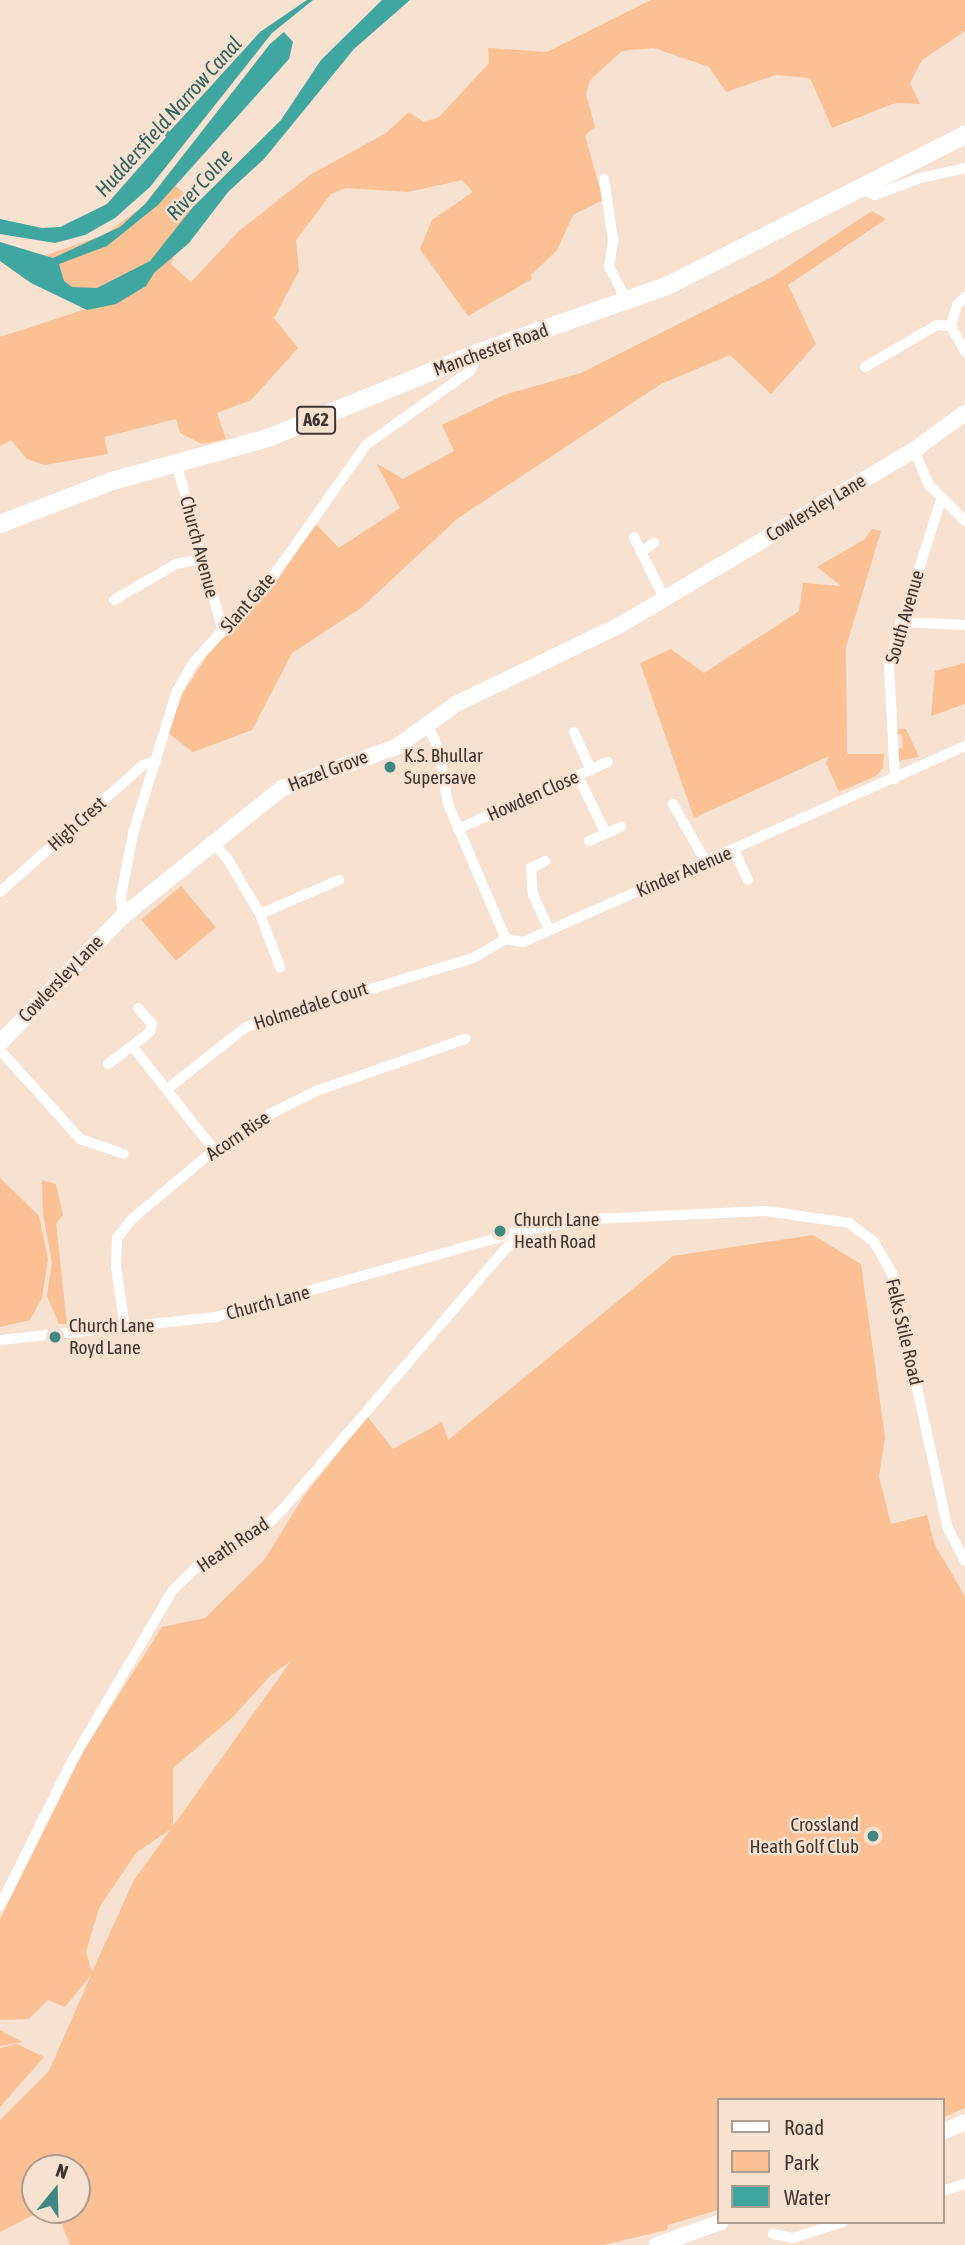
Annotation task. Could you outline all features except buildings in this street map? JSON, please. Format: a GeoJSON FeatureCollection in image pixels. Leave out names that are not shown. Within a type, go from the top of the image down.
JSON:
{"type":"FeatureCollection","features":[{"type":"Feature","properties":{"kind":"main road","name":"Manchester Road"},"geometry":{"type":"LineString","coordinates":[[0,524],[80,491],[176,461],[268,438],[480,352],[627,301],[717,263],[965,135]]}},
{"type":"Feature","properties":{"kind":"street"},"geometry":{"type":"LineString","coordinates":[[863,190],[875,195],[920,178],[965,168]]}},
{"type":"Feature","properties":{"kind":"street"},"geometry":{"type":"LineString","coordinates":[[604,179],[614,240],[609,267],[627,301]]}},
{"type":"Feature","properties":{"kind":"street"},"geometry":{"type":"LineString","coordinates":[[965,297],[957,305],[951,326],[965,351]]}},
{"type":"Feature","properties":{"kind":"street"},"geometry":{"type":"LineString","coordinates":[[864,367],[937,325],[951,326]]}},
{"type":"Feature","properties":{"kind":"street","name":"Slant Gate"},"geometry":{"type":"LineString","coordinates":[[123,916],[121,897],[133,833],[177,691],[193,663],[274,575],[356,456],[429,396],[470,370],[480,352]]}},
{"type":"Feature","properties":{"kind":"street","name":"Cowlersley Lane"},"geometry":{"type":"LineString","coordinates":[[664,598],[914,450],[965,413]]}},
{"type":"Feature","properties":{"kind":"street"},"geometry":{"type":"LineString","coordinates":[[914,450],[941,500],[965,521]]}},
{"type":"Feature","properties":{"kind":"street","name":"Church Avenue"},"geometry":{"type":"LineString","coordinates":[[176,461],[223,632]]}},
{"type":"Feature","properties":{"kind":"street","name":"South Avenue"},"geometry":{"type":"LineString","coordinates":[[895,779],[889,663],[941,500]]}},
{"type":"Feature","properties":{"kind":"street"},"geometry":{"type":"LineString","coordinates":[[634,537],[664,598]]}},
{"type":"Feature","properties":{"kind":"street"},"geometry":{"type":"LineString","coordinates":[[641,552],[654,543]]}},
{"type":"Feature","properties":{"kind":"street"},"geometry":{"type":"LineString","coordinates":[[114,600],[176,564],[202,559]]}},
{"type":"Feature","properties":{"kind":"street","name":"Hazel Grove"},"geometry":{"type":"LineString","coordinates":[[123,916],[211,841],[282,788],[396,747],[457,704],[622,624],[664,598]]}},
{"type":"Feature","properties":{"kind":"street"},"geometry":{"type":"LineString","coordinates":[[900,622],[965,625]]}},
{"type":"Feature","properties":{"kind":"street"},"geometry":{"type":"LineString","coordinates":[[427,725],[438,747],[458,829],[506,939]]}},
{"type":"Feature","properties":{"kind":"street"},"geometry":{"type":"LineString","coordinates":[[574,732],[591,770]]}},
{"type":"Feature","properties":{"kind":"street","name":"Kinder Avenue"},"geometry":{"type":"LineString","coordinates":[[473,958],[506,939],[523,942],[965,746]]}},
{"type":"Feature","properties":{"kind":"street","name":"High Crest"},"geometry":{"type":"LineString","coordinates":[[0,892],[143,765],[156,761]]}},
{"type":"Feature","properties":{"kind":"street","name":"Howden Close"},"geometry":{"type":"LineString","coordinates":[[458,829],[608,762]]}},
{"type":"Feature","properties":{"kind":"street"},"geometry":{"type":"LineString","coordinates":[[578,776],[606,834]]}},
{"type":"Feature","properties":{"kind":"street"},"geometry":{"type":"LineString","coordinates":[[673,804],[706,862]]}},
{"type":"Feature","properties":{"kind":"street"},"geometry":{"type":"LineString","coordinates":[[589,841],[621,827]]}},
{"type":"Feature","properties":{"kind":"street"},"geometry":{"type":"LineString","coordinates":[[211,841],[227,858],[260,914],[280,967]]}},
{"type":"Feature","properties":{"kind":"street"},"geometry":{"type":"LineString","coordinates":[[734,850],[748,880]]}},
{"type":"Feature","properties":{"kind":"street"},"geometry":{"type":"LineString","coordinates":[[545,861],[531,868],[533,895],[550,930]]}},
{"type":"Feature","properties":{"kind":"street"},"geometry":{"type":"LineString","coordinates":[[260,914],[339,880]]}},
{"type":"Feature","properties":{"kind":"street","name":"Cowlersley Lane"},"geometry":{"type":"LineString","coordinates":[[0,1043],[123,916]]}},
{"type":"Feature","properties":{"kind":"street","name":"Holmedale Court"},"geometry":{"type":"LineString","coordinates":[[167,1089],[246,1027],[473,958]]}},
{"type":"Feature","properties":{"kind":"street"},"geometry":{"type":"LineString","coordinates":[[108,1064],[150,1032],[152,1024],[138,1008]]}},
{"type":"Feature","properties":{"kind":"street","name":"Acorn Rise"},"geometry":{"type":"LineString","coordinates":[[125,1327],[116,1268],[117,1238],[132,1219],[214,1150],[228,1148],[270,1114],[316,1091],[465,1039]]}},
{"type":"Feature","properties":{"kind":"street"},"geometry":{"type":"LineString","coordinates":[[132,1047],[214,1150]]}},
{"type":"Feature","properties":{"kind":"street"},"geometry":{"type":"LineString","coordinates":[[0,1050],[80,1139],[124,1154]]}},
{"type":"Feature","properties":{"kind":"street","name":"Felks Stile Road"},"geometry":{"type":"LineString","coordinates":[[529,1229],[594,1219],[766,1211],[849,1223],[874,1242],[892,1273],[947,1527],[965,1562]]}},
{"type":"Feature","properties":{"kind":"street","name":"Church Lane"},"geometry":{"type":"LineString","coordinates":[[0,1340],[125,1327],[262,1307],[529,1229]]}},
{"type":"Feature","properties":{"kind":"street","name":"Heath Road"},"geometry":{"type":"LineString","coordinates":[[0,1906],[72,1760],[172,1591],[198,1566],[266,1526],[283,1509],[507,1247],[525,1238],[529,1229]]}},
{"type":"Feature","properties":{"kind":"street"},"geometry":{"type":"LineString","coordinates":[[944,2131],[965,2122]]}},
{"type":"Feature","properties":{"kind":"street"},"geometry":{"type":"LineString","coordinates":[[944,2190],[965,2184]]}},
{"type":"Feature","properties":{"kind":"street"},"geometry":{"type":"LineString","coordinates":[[657,2245],[716,2224]]}},
{"type":"Feature","properties":{"kind":"street"},"geometry":{"type":"LineString","coordinates":[[773,2234],[793,2238],[837,2224]]}},
{"type":"Feature","properties":{"kind":"green space"},"geometry":{"type":"Polygon","coordinates":[[[651,0],[965,0],[965,31],[922,60],[910,83],[920,104],[895,103],[832,128],[810,78],[776,75],[726,92],[709,67],[654,48],[622,51],[590,80],[586,94],[595,127],[585,135],[603,200],[573,215],[557,250],[531,275],[532,279],[468,316],[420,249],[432,220],[473,192],[462,180],[408,192],[346,188],[331,194],[296,240],[299,271],[274,318],[298,348],[251,400],[217,413],[226,439],[202,444],[180,433],[176,419],[104,437],[108,454],[45,465],[27,459],[11,440],[0,446],[0,337],[86,309],[44,256],[104,235],[173,184],[194,201],[171,264],[191,282],[239,231],[310,175],[386,133],[409,112],[424,122],[439,117],[489,63],[488,48],[547,52],[651,0]]]}},
{"type":"Feature","properties":{"kind":"green space"},"geometry":{"type":"Polygon","coordinates":[[[872,211],[886,219],[788,285],[816,344],[771,394],[730,355],[661,384],[458,518],[361,608],[292,653],[252,730],[193,752],[168,733],[183,693],[210,651],[279,577],[314,522],[339,548],[400,508],[376,463],[403,479],[454,451],[442,425],[504,395],[581,373],[772,277],[872,211]]]}},
{"type":"Feature","properties":{"kind":"green space"},"geometry":{"type":"Polygon","coordinates":[[[872,529],[881,531],[846,647],[847,754],[884,754],[883,768],[876,776],[839,792],[826,763],[829,756],[694,818],[640,663],[671,649],[704,673],[799,611],[803,583],[841,586],[817,567],[865,539],[872,529]]]}},
{"type":"Feature","properties":{"kind":"green space"},"geometry":{"type":"Polygon","coordinates":[[[965,663],[965,704],[931,716],[935,671],[965,663]]]}},
{"type":"Feature","properties":{"kind":"green space"},"geometry":{"type":"Polygon","coordinates":[[[893,729],[906,729],[919,757],[898,761],[894,749],[903,748],[902,735],[893,734],[893,729]]]}},
{"type":"Feature","properties":{"kind":"green space"},"geometry":{"type":"Polygon","coordinates":[[[181,886],[216,927],[176,961],[141,919],[181,886]]]}},
{"type":"Feature","properties":{"kind":"green space"},"geometry":{"type":"Polygon","coordinates":[[[0,1178],[39,1216],[48,1259],[42,1298],[30,1320],[0,1327],[0,1178]]]}},
{"type":"Feature","properties":{"kind":"green space"},"geometry":{"type":"Polygon","coordinates":[[[42,1180],[56,1184],[63,1215],[56,1223],[67,1324],[59,1324],[47,1296],[52,1262],[43,1214],[42,1180]]]}},
{"type":"Feature","properties":{"kind":"green space"},"geometry":{"type":"Polygon","coordinates":[[[813,1235],[861,1264],[885,1437],[879,1477],[891,1524],[927,1515],[935,1545],[965,1596],[965,2108],[944,2117],[944,2098],[716,2098],[716,2211],[668,2225],[667,2230],[603,2245],[70,2245],[62,2224],[91,2224],[91,2154],[21,2154],[21,2221],[0,2232],[0,2120],[49,2071],[91,1975],[65,2007],[48,2000],[29,2019],[0,2020],[0,1919],[85,1748],[162,1627],[205,1618],[264,1560],[304,1496],[367,1416],[393,1449],[442,1422],[448,1440],[673,1256],[813,1235]],[[291,1661],[270,1676],[233,1717],[173,1768],[173,1826],[291,1661]],[[171,1829],[137,1852],[99,1908],[86,1952],[92,1972],[134,1880],[171,1829]]]}},
{"type":"Feature","properties":{"kind":"green space"},"geometry":{"type":"Polygon","coordinates":[[[0,2030],[23,2042],[0,2046],[0,2030]]]}},
{"type":"Feature","properties":{"kind":"green space"},"geometry":{"type":"Polygon","coordinates":[[[17,2044],[44,2057],[0,2107],[0,2048],[17,2044]]]}},
{"type":"Feature","properties":{"kind":"water"},"geometry":{"type":"Polygon","coordinates":[[[307,0],[313,0],[272,33],[150,187],[115,218],[85,235],[55,243],[0,234],[0,219],[42,228],[60,227],[107,204],[166,137],[163,132],[168,128],[169,132],[260,32],[307,0]]]}},
{"type":"Feature","properties":{"kind":"water"},"geometry":{"type":"Polygon","coordinates":[[[382,0],[410,0],[354,49],[264,159],[228,192],[189,243],[154,273],[146,286],[116,304],[87,310],[31,283],[0,261],[0,242],[53,258],[120,227],[145,204],[270,44],[284,32],[293,42],[289,59],[158,205],[107,246],[59,264],[64,281],[72,287],[97,288],[150,261],[193,207],[281,120],[321,60],[382,0]]]}},
{"type":"Feature","properties":{"kind":"place","name":"K.S. Bhullar Supersave"},"geometry":{"type":"Point","coordinates":[390,767]}},
{"type":"Feature","properties":{"kind":"place","name":"Church Lane Heath Road"},"geometry":{"type":"Point","coordinates":[500,1231]}},
{"type":"Feature","properties":{"kind":"place","name":"Church Lane Royd Lane"},"geometry":{"type":"Point","coordinates":[55,1337]}},
{"type":"Feature","properties":{"kind":"place","name":"Crossland Heath Golf Club"},"geometry":{"type":"Point","coordinates":[873,1836]}},
{"type":"Feature","properties":{"kind":"water label","name":"Huddersfield Narrow Canal"},"geometry":{"type":"Point","coordinates":[168,116]}},
{"type":"Feature","properties":{"kind":"water label","name":"River Colne"},"geometry":{"type":"Point","coordinates":[199,184]}}]}
